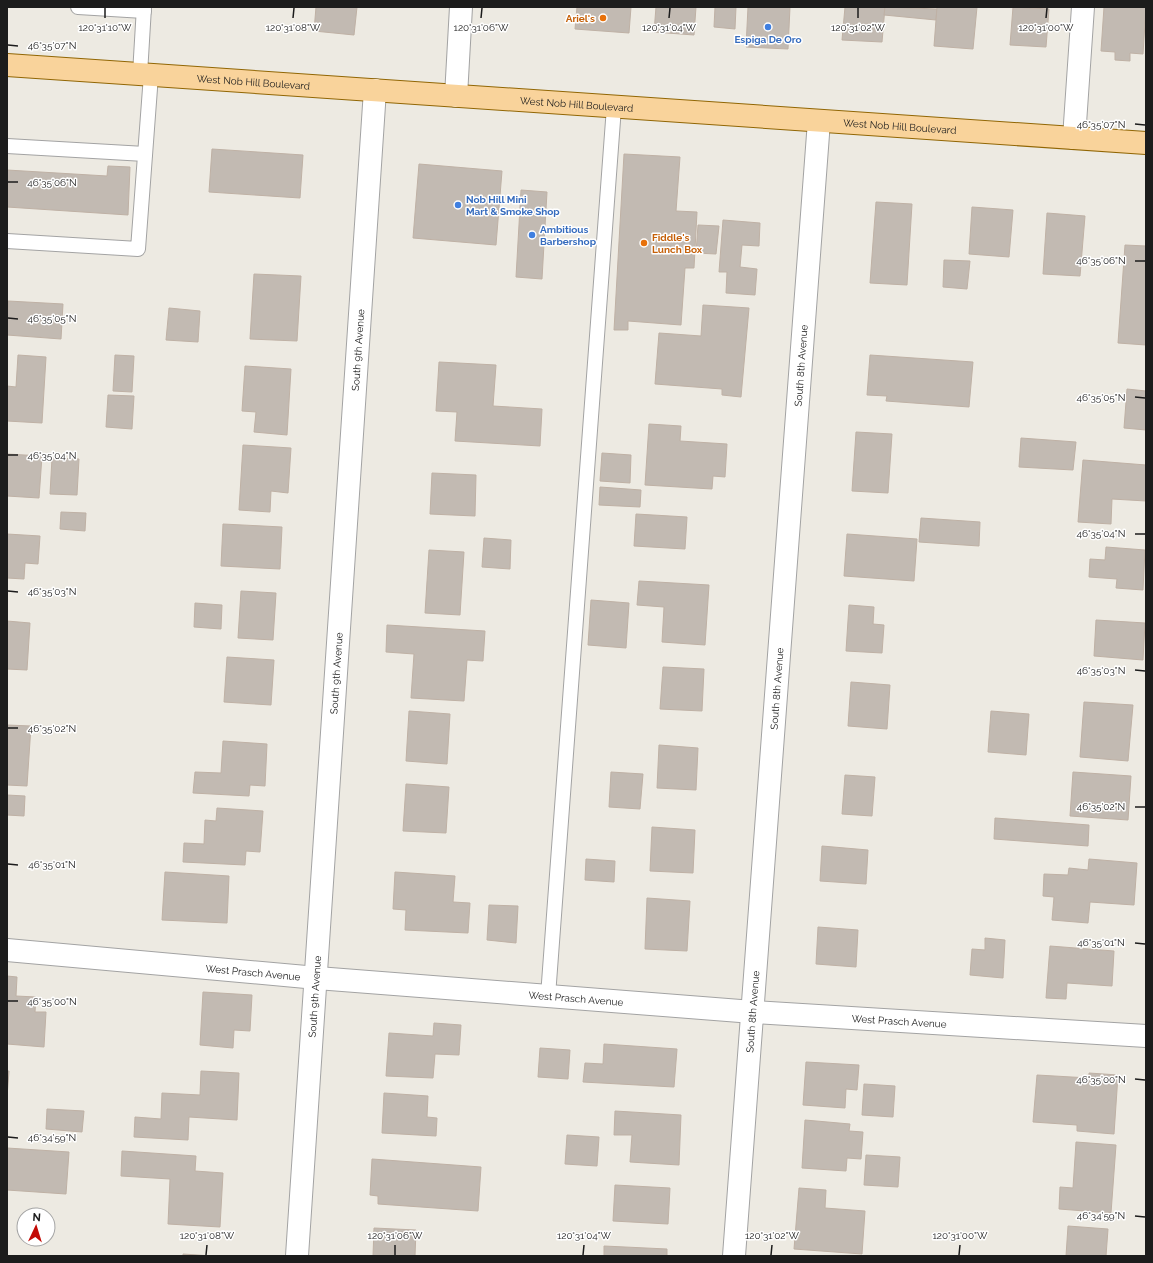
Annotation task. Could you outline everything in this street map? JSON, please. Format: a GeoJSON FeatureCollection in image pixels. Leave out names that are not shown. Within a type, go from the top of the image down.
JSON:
{"type":"FeatureCollection","features":[{"type":"Feature","properties":{"kind":"main road","name":"West Nob Hill Boulevard"},"geometry":{"type":"LineString","coordinates":[[7,65],[1146,143]]}},
{"type":"Feature","properties":{"kind":"street"},"geometry":{"type":"LineString","coordinates":[[456,96],[461,7]]}},
{"type":"Feature","properties":{"kind":"street"},"geometry":{"type":"LineString","coordinates":[[1074,138],[1083,7]]}},
{"type":"Feature","properties":{"kind":"street","name":"South 9th Avenue"},"geometry":{"type":"LineString","coordinates":[[297,1256],[317,978],[375,90]]}},
{"type":"Feature","properties":{"kind":"street","name":"South 8th Avenue"},"geometry":{"type":"LineString","coordinates":[[734,1256],[819,121]]}},
{"type":"Feature","properties":{"kind":"street","name":"West Prasch Avenue"},"geometry":{"type":"LineString","coordinates":[[7,950],[317,978],[753,1012],[1146,1036]]}},
{"type":"Feature","properties":{"kind":"lane"},"geometry":{"type":"LineString","coordinates":[[7,241],[138,249],[145,154],[144,9],[78,7]]}},
{"type":"Feature","properties":{"kind":"lane"},"geometry":{"type":"LineString","coordinates":[[548,996],[614,107]]}},
{"type":"Feature","properties":{"kind":"lane"},"geometry":{"type":"LineString","coordinates":[[7,146],[145,154]]}},
{"type":"Feature","properties":{"kind":"building"},"geometry":{"type":"Polygon","coordinates":[[[316,7],[357,7],[354,35],[314,31],[316,7]]]}},
{"type":"Feature","properties":{"kind":"building","name":"Ariel's"},"geometry":{"type":"Polygon","coordinates":[[[577,7],[631,7],[629,33],[575,29],[577,7]]]}},
{"type":"Feature","properties":{"kind":"building"},"geometry":{"type":"Polygon","coordinates":[[[656,7],[696,7],[694,35],[654,32],[656,7]]]}},
{"type":"Feature","properties":{"kind":"building"},"geometry":{"type":"Polygon","coordinates":[[[715,7],[736,7],[735,29],[714,27],[715,7]]]}},
{"type":"Feature","properties":{"kind":"building","name":"Espiga De Oro"},"geometry":{"type":"Polygon","coordinates":[[[748,7],[790,7],[788,49],[746,47],[748,7]]]}},
{"type":"Feature","properties":{"kind":"building"},"geometry":{"type":"Polygon","coordinates":[[[845,7],[885,7],[882,42],[842,40],[845,7]]]}},
{"type":"Feature","properties":{"kind":"building"},"geometry":{"type":"Polygon","coordinates":[[[885,7],[937,9],[936,20],[884,15],[885,7]]]}},
{"type":"Feature","properties":{"kind":"building"},"geometry":{"type":"Polygon","coordinates":[[[937,7],[977,7],[973,49],[934,46],[937,7]]]}},
{"type":"Feature","properties":{"kind":"building"},"geometry":{"type":"Polygon","coordinates":[[[1013,7],[1049,9],[1046,47],[1010,45],[1013,7]]]}},
{"type":"Feature","properties":{"kind":"building"},"geometry":{"type":"Polygon","coordinates":[[[1104,7],[1146,7],[1143,54],[1130,53],[1130,61],[1115,60],[1115,52],[1101,51],[1104,7]]]}},
{"type":"Feature","properties":{"kind":"building"},"geometry":{"type":"Polygon","coordinates":[[[212,149],[303,155],[300,198],[209,192],[212,149]]]}},
{"type":"Feature","properties":{"kind":"building"},"geometry":{"type":"Polygon","coordinates":[[[624,154],[680,157],[676,211],[697,212],[694,268],[685,268],[681,325],[628,321],[628,330],[614,330],[624,154]]]}},
{"type":"Feature","properties":{"kind":"building","name":"Nob Hill Mini Mart & Smoke Shop"},"geometry":{"type":"Polygon","coordinates":[[[419,164],[502,171],[496,245],[413,238],[419,164]]]}},
{"type":"Feature","properties":{"kind":"building"},"geometry":{"type":"Polygon","coordinates":[[[108,166],[130,167],[128,215],[7,207],[7,170],[107,176],[108,166]]]}},
{"type":"Feature","properties":{"kind":"building","name":"Ambitious Barbershop"},"geometry":{"type":"Polygon","coordinates":[[[521,190],[547,192],[542,279],[516,277],[521,190]]]}},
{"type":"Feature","properties":{"kind":"building"},"geometry":{"type":"Polygon","coordinates":[[[876,202],[912,204],[907,285],[870,283],[876,202]]]}},
{"type":"Feature","properties":{"kind":"building"},"geometry":{"type":"Polygon","coordinates":[[[972,207],[1013,210],[1009,257],[969,254],[972,207]]]}},
{"type":"Feature","properties":{"kind":"building"},"geometry":{"type":"Polygon","coordinates":[[[1047,213],[1085,216],[1080,276],[1043,274],[1047,213]]]}},
{"type":"Feature","properties":{"kind":"building"},"geometry":{"type":"Polygon","coordinates":[[[723,220],[760,223],[759,246],[742,245],[740,267],[757,269],[755,295],[726,293],[727,272],[719,272],[723,220]]]}},
{"type":"Feature","properties":{"kind":"building"},"geometry":{"type":"Polygon","coordinates":[[[698,225],[719,226],[716,254],[696,253],[698,225]]]}},
{"type":"Feature","properties":{"kind":"building"},"geometry":{"type":"Polygon","coordinates":[[[1125,245],[1146,246],[1146,345],[1118,343],[1125,245]]]}},
{"type":"Feature","properties":{"kind":"building"},"geometry":{"type":"Polygon","coordinates":[[[944,260],[970,261],[967,289],[943,287],[944,260]]]}},
{"type":"Feature","properties":{"kind":"building"},"geometry":{"type":"Polygon","coordinates":[[[254,274],[301,276],[297,341],[250,339],[254,274]]]}},
{"type":"Feature","properties":{"kind":"building"},"geometry":{"type":"Polygon","coordinates":[[[8,301],[63,304],[61,339],[7,335],[8,301]]]}},
{"type":"Feature","properties":{"kind":"building"},"geometry":{"type":"Polygon","coordinates":[[[703,305],[749,308],[741,397],[722,395],[722,389],[655,384],[659,333],[701,336],[703,305]]]}},
{"type":"Feature","properties":{"kind":"building"},"geometry":{"type":"Polygon","coordinates":[[[169,308],[200,311],[198,342],[166,340],[169,308]]]}},
{"type":"Feature","properties":{"kind":"building"},"geometry":{"type":"Polygon","coordinates":[[[18,355],[46,357],[42,423],[7,421],[7,386],[16,387],[18,355]]]}},
{"type":"Feature","properties":{"kind":"building"},"geometry":{"type":"Polygon","coordinates":[[[115,355],[134,356],[132,392],[113,391],[115,355]]]}},
{"type":"Feature","properties":{"kind":"building"},"geometry":{"type":"Polygon","coordinates":[[[870,355],[973,362],[969,407],[886,401],[887,396],[867,395],[870,355]]]}},
{"type":"Feature","properties":{"kind":"building"},"geometry":{"type":"Polygon","coordinates":[[[439,362],[496,365],[493,406],[542,409],[540,446],[455,441],[457,412],[436,411],[439,362]]]}},
{"type":"Feature","properties":{"kind":"building"},"geometry":{"type":"Polygon","coordinates":[[[245,366],[291,369],[287,435],[254,432],[256,412],[242,411],[245,366]]]}},
{"type":"Feature","properties":{"kind":"building"},"geometry":{"type":"Polygon","coordinates":[[[1127,389],[1146,391],[1146,430],[1124,428],[1127,389]]]}},
{"type":"Feature","properties":{"kind":"building"},"geometry":{"type":"Polygon","coordinates":[[[108,395],[134,396],[132,429],[106,427],[108,395]]]}},
{"type":"Feature","properties":{"kind":"building"},"geometry":{"type":"Polygon","coordinates":[[[649,424],[681,426],[680,441],[727,444],[725,477],[713,476],[712,489],[645,485],[649,424]]]}},
{"type":"Feature","properties":{"kind":"building"},"geometry":{"type":"Polygon","coordinates":[[[856,432],[892,434],[888,493],[852,491],[856,432]]]}},
{"type":"Feature","properties":{"kind":"building"},"geometry":{"type":"Polygon","coordinates":[[[1021,438],[1076,442],[1073,470],[1019,467],[1021,438]]]}},
{"type":"Feature","properties":{"kind":"building"},"geometry":{"type":"Polygon","coordinates":[[[243,445],[291,448],[288,493],[271,491],[270,512],[239,510],[243,445]]]}},
{"type":"Feature","properties":{"kind":"building"},"geometry":{"type":"Polygon","coordinates":[[[602,453],[631,455],[630,483],[600,481],[602,453]]]}},
{"type":"Feature","properties":{"kind":"building"},"geometry":{"type":"Polygon","coordinates":[[[7,454],[42,456],[39,498],[7,496],[7,454]]]}},
{"type":"Feature","properties":{"kind":"building"},"geometry":{"type":"Polygon","coordinates":[[[52,458],[79,459],[77,495],[50,494],[52,458]]]}},
{"type":"Feature","properties":{"kind":"building"},"geometry":{"type":"Polygon","coordinates":[[[1083,460],[1146,465],[1146,501],[1112,499],[1111,524],[1078,522],[1083,460]]]}},
{"type":"Feature","properties":{"kind":"building"},"geometry":{"type":"Polygon","coordinates":[[[432,473],[476,475],[475,516],[430,514],[432,473]]]}},
{"type":"Feature","properties":{"kind":"building"},"geometry":{"type":"Polygon","coordinates":[[[600,487],[641,490],[640,507],[599,505],[600,487]]]}},
{"type":"Feature","properties":{"kind":"building"},"geometry":{"type":"Polygon","coordinates":[[[61,512],[86,513],[85,531],[60,529],[61,512]]]}},
{"type":"Feature","properties":{"kind":"building"},"geometry":{"type":"Polygon","coordinates":[[[636,514],[687,517],[685,549],[634,546],[636,514]]]}},
{"type":"Feature","properties":{"kind":"building"},"geometry":{"type":"Polygon","coordinates":[[[921,518],[980,522],[979,546],[919,542],[921,518]]]}},
{"type":"Feature","properties":{"kind":"building"},"geometry":{"type":"Polygon","coordinates":[[[223,524],[282,527],[280,569],[221,566],[223,524]]]}},
{"type":"Feature","properties":{"kind":"building"},"geometry":{"type":"Polygon","coordinates":[[[7,534],[40,536],[38,564],[25,563],[24,579],[7,578],[7,534]]]}},
{"type":"Feature","properties":{"kind":"building"},"geometry":{"type":"Polygon","coordinates":[[[847,534],[917,539],[914,581],[844,576],[847,534]]]}},
{"type":"Feature","properties":{"kind":"building"},"geometry":{"type":"Polygon","coordinates":[[[484,538],[511,540],[510,569],[482,567],[484,538]]]}},
{"type":"Feature","properties":{"kind":"building"},"geometry":{"type":"Polygon","coordinates":[[[1106,547],[1145,550],[1143,590],[1116,588],[1117,579],[1089,577],[1090,559],[1105,560],[1106,547]]]}},
{"type":"Feature","properties":{"kind":"building"},"geometry":{"type":"Polygon","coordinates":[[[429,550],[464,552],[460,615],[425,613],[429,550]]]}},
{"type":"Feature","properties":{"kind":"building"},"geometry":{"type":"Polygon","coordinates":[[[639,581],[709,585],[705,645],[662,642],[664,607],[637,605],[639,581]]]}},
{"type":"Feature","properties":{"kind":"building"},"geometry":{"type":"Polygon","coordinates":[[[241,591],[276,593],[273,640],[238,638],[241,591]]]}},
{"type":"Feature","properties":{"kind":"building"},"geometry":{"type":"Polygon","coordinates":[[[591,600],[629,603],[626,648],[588,645],[591,600]]]}},
{"type":"Feature","properties":{"kind":"building"},"geometry":{"type":"Polygon","coordinates":[[[195,603],[222,605],[221,629],[194,627],[195,603]]]}},
{"type":"Feature","properties":{"kind":"building"},"geometry":{"type":"Polygon","coordinates":[[[849,605],[874,607],[873,624],[884,625],[882,653],[846,651],[849,605]]]}},
{"type":"Feature","properties":{"kind":"building"},"geometry":{"type":"Polygon","coordinates":[[[1096,620],[1145,623],[1143,660],[1094,656],[1096,620]]]}},
{"type":"Feature","properties":{"kind":"building"},"geometry":{"type":"Polygon","coordinates":[[[7,621],[30,623],[27,670],[7,669],[7,621]]]}},
{"type":"Feature","properties":{"kind":"building"},"geometry":{"type":"Polygon","coordinates":[[[387,625],[485,631],[483,661],[467,660],[464,701],[411,698],[414,654],[386,652],[387,625]]]}},
{"type":"Feature","properties":{"kind":"building"},"geometry":{"type":"Polygon","coordinates":[[[227,657],[274,660],[271,705],[224,702],[227,657]]]}},
{"type":"Feature","properties":{"kind":"building"},"geometry":{"type":"Polygon","coordinates":[[[663,667],[704,669],[702,711],[660,709],[663,667]]]}},
{"type":"Feature","properties":{"kind":"building"},"geometry":{"type":"Polygon","coordinates":[[[851,682],[890,685],[887,729],[848,726],[851,682]]]}},
{"type":"Feature","properties":{"kind":"building"},"geometry":{"type":"Polygon","coordinates":[[[1084,702],[1133,705],[1128,761],[1080,757],[1084,702]]]}},
{"type":"Feature","properties":{"kind":"building"},"geometry":{"type":"Polygon","coordinates":[[[409,711],[450,714],[447,764],[406,761],[409,711]]]}},
{"type":"Feature","properties":{"kind":"building"},"geometry":{"type":"Polygon","coordinates":[[[991,711],[1029,714],[1026,755],[988,752],[991,711]]]}},
{"type":"Feature","properties":{"kind":"building"},"geometry":{"type":"Polygon","coordinates":[[[7,725],[31,726],[27,786],[7,785],[7,725]]]}},
{"type":"Feature","properties":{"kind":"building"},"geometry":{"type":"Polygon","coordinates":[[[223,741],[267,744],[265,786],[250,785],[249,796],[193,793],[195,772],[221,773],[223,741]]]}},
{"type":"Feature","properties":{"kind":"building"},"geometry":{"type":"Polygon","coordinates":[[[659,745],[698,748],[696,790],[657,788],[659,745]]]}},
{"type":"Feature","properties":{"kind":"building"},"geometry":{"type":"Polygon","coordinates":[[[611,772],[643,774],[640,809],[609,807],[611,772]]]}},
{"type":"Feature","properties":{"kind":"building"},"geometry":{"type":"Polygon","coordinates":[[[1073,772],[1131,776],[1128,820],[1070,816],[1073,772]]]}},
{"type":"Feature","properties":{"kind":"building"},"geometry":{"type":"Polygon","coordinates":[[[845,775],[875,777],[872,816],[842,814],[845,775]]]}},
{"type":"Feature","properties":{"kind":"building"},"geometry":{"type":"Polygon","coordinates":[[[406,784],[449,787],[446,833],[403,831],[406,784]]]}},
{"type":"Feature","properties":{"kind":"building"},"geometry":{"type":"Polygon","coordinates":[[[7,795],[25,796],[24,816],[7,815],[7,795]]]}},
{"type":"Feature","properties":{"kind":"building"},"geometry":{"type":"Polygon","coordinates":[[[217,808],[263,811],[260,852],[246,851],[245,865],[183,862],[184,843],[204,844],[205,820],[216,821],[217,808]]]}},
{"type":"Feature","properties":{"kind":"building"},"geometry":{"type":"Polygon","coordinates":[[[995,818],[1089,825],[1088,846],[994,839],[995,818]]]}},
{"type":"Feature","properties":{"kind":"building"},"geometry":{"type":"Polygon","coordinates":[[[652,827],[695,830],[693,873],[650,871],[652,827]]]}},
{"type":"Feature","properties":{"kind":"building"},"geometry":{"type":"Polygon","coordinates":[[[822,846],[868,850],[866,884],[820,881],[822,846]]]}},
{"type":"Feature","properties":{"kind":"building"},"geometry":{"type":"Polygon","coordinates":[[[586,859],[615,861],[614,882],[585,880],[586,859]]]}},
{"type":"Feature","properties":{"kind":"building"},"geometry":{"type":"Polygon","coordinates":[[[1089,859],[1137,863],[1134,905],[1090,902],[1088,923],[1052,920],[1054,897],[1043,896],[1044,874],[1068,875],[1069,868],[1088,870],[1089,859]]]}},
{"type":"Feature","properties":{"kind":"building"},"geometry":{"type":"Polygon","coordinates":[[[165,872],[229,876],[227,923],[162,920],[165,872]]]}},
{"type":"Feature","properties":{"kind":"building"},"geometry":{"type":"Polygon","coordinates":[[[395,872],[455,876],[453,902],[470,903],[468,933],[405,930],[406,910],[393,909],[395,872]]]}},
{"type":"Feature","properties":{"kind":"building"},"geometry":{"type":"Polygon","coordinates":[[[647,898],[690,901],[687,951],[645,949],[647,898]]]}},
{"type":"Feature","properties":{"kind":"building"},"geometry":{"type":"Polygon","coordinates":[[[489,905],[518,906],[516,943],[487,940],[489,905]]]}},
{"type":"Feature","properties":{"kind":"building"},"geometry":{"type":"Polygon","coordinates":[[[818,927],[858,930],[856,967],[816,964],[818,927]]]}},
{"type":"Feature","properties":{"kind":"building"},"geometry":{"type":"Polygon","coordinates":[[[985,938],[1005,940],[1003,978],[970,975],[972,949],[985,950],[985,938]]]}},
{"type":"Feature","properties":{"kind":"building"},"geometry":{"type":"Polygon","coordinates":[[[1050,946],[1114,951],[1112,986],[1067,983],[1066,999],[1046,998],[1050,946]]]}},
{"type":"Feature","properties":{"kind":"building"},"geometry":{"type":"Polygon","coordinates":[[[7,976],[17,977],[16,996],[36,997],[35,1012],[46,1012],[44,1047],[7,1044],[7,976]]]}},
{"type":"Feature","properties":{"kind":"building"},"geometry":{"type":"Polygon","coordinates":[[[203,992],[252,995],[250,1031],[234,1030],[233,1048],[200,1045],[203,992]]]}},
{"type":"Feature","properties":{"kind":"building"},"geometry":{"type":"Polygon","coordinates":[[[434,1023],[461,1025],[459,1055],[435,1054],[433,1078],[386,1076],[389,1033],[433,1036],[434,1023]]]}},
{"type":"Feature","properties":{"kind":"building"},"geometry":{"type":"Polygon","coordinates":[[[604,1044],[677,1049],[674,1087],[583,1082],[585,1063],[603,1064],[604,1044]]]}},
{"type":"Feature","properties":{"kind":"building"},"geometry":{"type":"Polygon","coordinates":[[[540,1048],[570,1050],[568,1079],[538,1077],[540,1048]]]}},
{"type":"Feature","properties":{"kind":"building"},"geometry":{"type":"Polygon","coordinates":[[[806,1062],[859,1065],[857,1090],[846,1089],[845,1108],[803,1105],[806,1062]]]}},
{"type":"Feature","properties":{"kind":"building"},"geometry":{"type":"Polygon","coordinates":[[[7,1071],[9,1071],[7,1097],[7,1071]]]}},
{"type":"Feature","properties":{"kind":"building"},"geometry":{"type":"Polygon","coordinates":[[[201,1071],[239,1073],[237,1120],[189,1117],[188,1140],[134,1137],[135,1117],[161,1119],[162,1093],[200,1095],[201,1071]]]}},
{"type":"Feature","properties":{"kind":"building"},"geometry":{"type":"Polygon","coordinates":[[[1089,1073],[1118,1075],[1114,1134],[1077,1131],[1077,1125],[1033,1122],[1037,1075],[1089,1078],[1089,1073]]]}},
{"type":"Feature","properties":{"kind":"building"},"geometry":{"type":"Polygon","coordinates":[[[864,1084],[895,1086],[893,1117],[862,1115],[864,1084]]]}},
{"type":"Feature","properties":{"kind":"building"},"geometry":{"type":"Polygon","coordinates":[[[384,1093],[428,1096],[427,1117],[437,1118],[436,1136],[382,1133],[384,1093]]]}},
{"type":"Feature","properties":{"kind":"building"},"geometry":{"type":"Polygon","coordinates":[[[47,1109],[84,1111],[82,1132],[46,1129],[47,1109]]]}},
{"type":"Feature","properties":{"kind":"building"},"geometry":{"type":"Polygon","coordinates":[[[615,1111],[681,1115],[679,1165],[630,1162],[632,1135],[614,1135],[615,1111]]]}},
{"type":"Feature","properties":{"kind":"building"},"geometry":{"type":"Polygon","coordinates":[[[805,1120],[850,1124],[849,1131],[863,1132],[861,1159],[847,1158],[846,1171],[802,1168],[805,1120]]]}},
{"type":"Feature","properties":{"kind":"building"},"geometry":{"type":"Polygon","coordinates":[[[567,1135],[599,1137],[597,1166],[565,1164],[567,1135]]]}},
{"type":"Feature","properties":{"kind":"building"},"geometry":{"type":"Polygon","coordinates":[[[1076,1142],[1116,1145],[1111,1213],[1059,1209],[1060,1187],[1073,1188],[1076,1142]]]}},
{"type":"Feature","properties":{"kind":"building"},"geometry":{"type":"Polygon","coordinates":[[[7,1148],[69,1152],[66,1194],[7,1190],[7,1148]]]}},
{"type":"Feature","properties":{"kind":"building"},"geometry":{"type":"Polygon","coordinates":[[[122,1151],[196,1156],[195,1171],[223,1173],[220,1227],[168,1224],[170,1179],[121,1176],[122,1151]]]}},
{"type":"Feature","properties":{"kind":"building"},"geometry":{"type":"Polygon","coordinates":[[[866,1155],[900,1157],[898,1187],[864,1185],[866,1155]]]}},
{"type":"Feature","properties":{"kind":"building"},"geometry":{"type":"Polygon","coordinates":[[[372,1159],[481,1167],[478,1211],[378,1204],[378,1196],[370,1195],[372,1159]]]}},
{"type":"Feature","properties":{"kind":"building"},"geometry":{"type":"Polygon","coordinates":[[[615,1185],[670,1188],[668,1224],[613,1221],[615,1185]]]}},
{"type":"Feature","properties":{"kind":"building"},"geometry":{"type":"Polygon","coordinates":[[[799,1188],[826,1190],[825,1208],[865,1211],[862,1254],[794,1249],[799,1188]]]}},
{"type":"Feature","properties":{"kind":"building"},"geometry":{"type":"Polygon","coordinates":[[[1068,1226],[1108,1229],[1106,1256],[1066,1256],[1068,1226]]]}},
{"type":"Feature","properties":{"kind":"building"},"geometry":{"type":"Polygon","coordinates":[[[374,1228],[416,1230],[415,1256],[373,1256],[374,1228]]]}},
{"type":"Feature","properties":{"kind":"building"},"geometry":{"type":"Polygon","coordinates":[[[604,1246],[667,1249],[667,1256],[604,1256],[604,1246]]]}},
{"type":"Feature","properties":{"kind":"building"},"geometry":{"type":"Polygon","coordinates":[[[183,1254],[212,1256],[183,1256],[183,1254]]]}},
{"type":"Feature","properties":{"kind":"place","name":"Ariel's"},"geometry":{"type":"Point","coordinates":[603,18]}},
{"type":"Feature","properties":{"kind":"place","name":"Espiga De Oro"},"geometry":{"type":"Point","coordinates":[768,27]}},
{"type":"Feature","properties":{"kind":"place","name":"Nob Hill Mini Mart & Smoke Shop"},"geometry":{"type":"Point","coordinates":[458,205]}},
{"type":"Feature","properties":{"kind":"place","name":"Ambitious Barbershop"},"geometry":{"type":"Point","coordinates":[532,235]}},
{"type":"Feature","properties":{"kind":"place","name":"Fiddle's Lunch Box"},"geometry":{"type":"Point","coordinates":[644,243]}}]}
